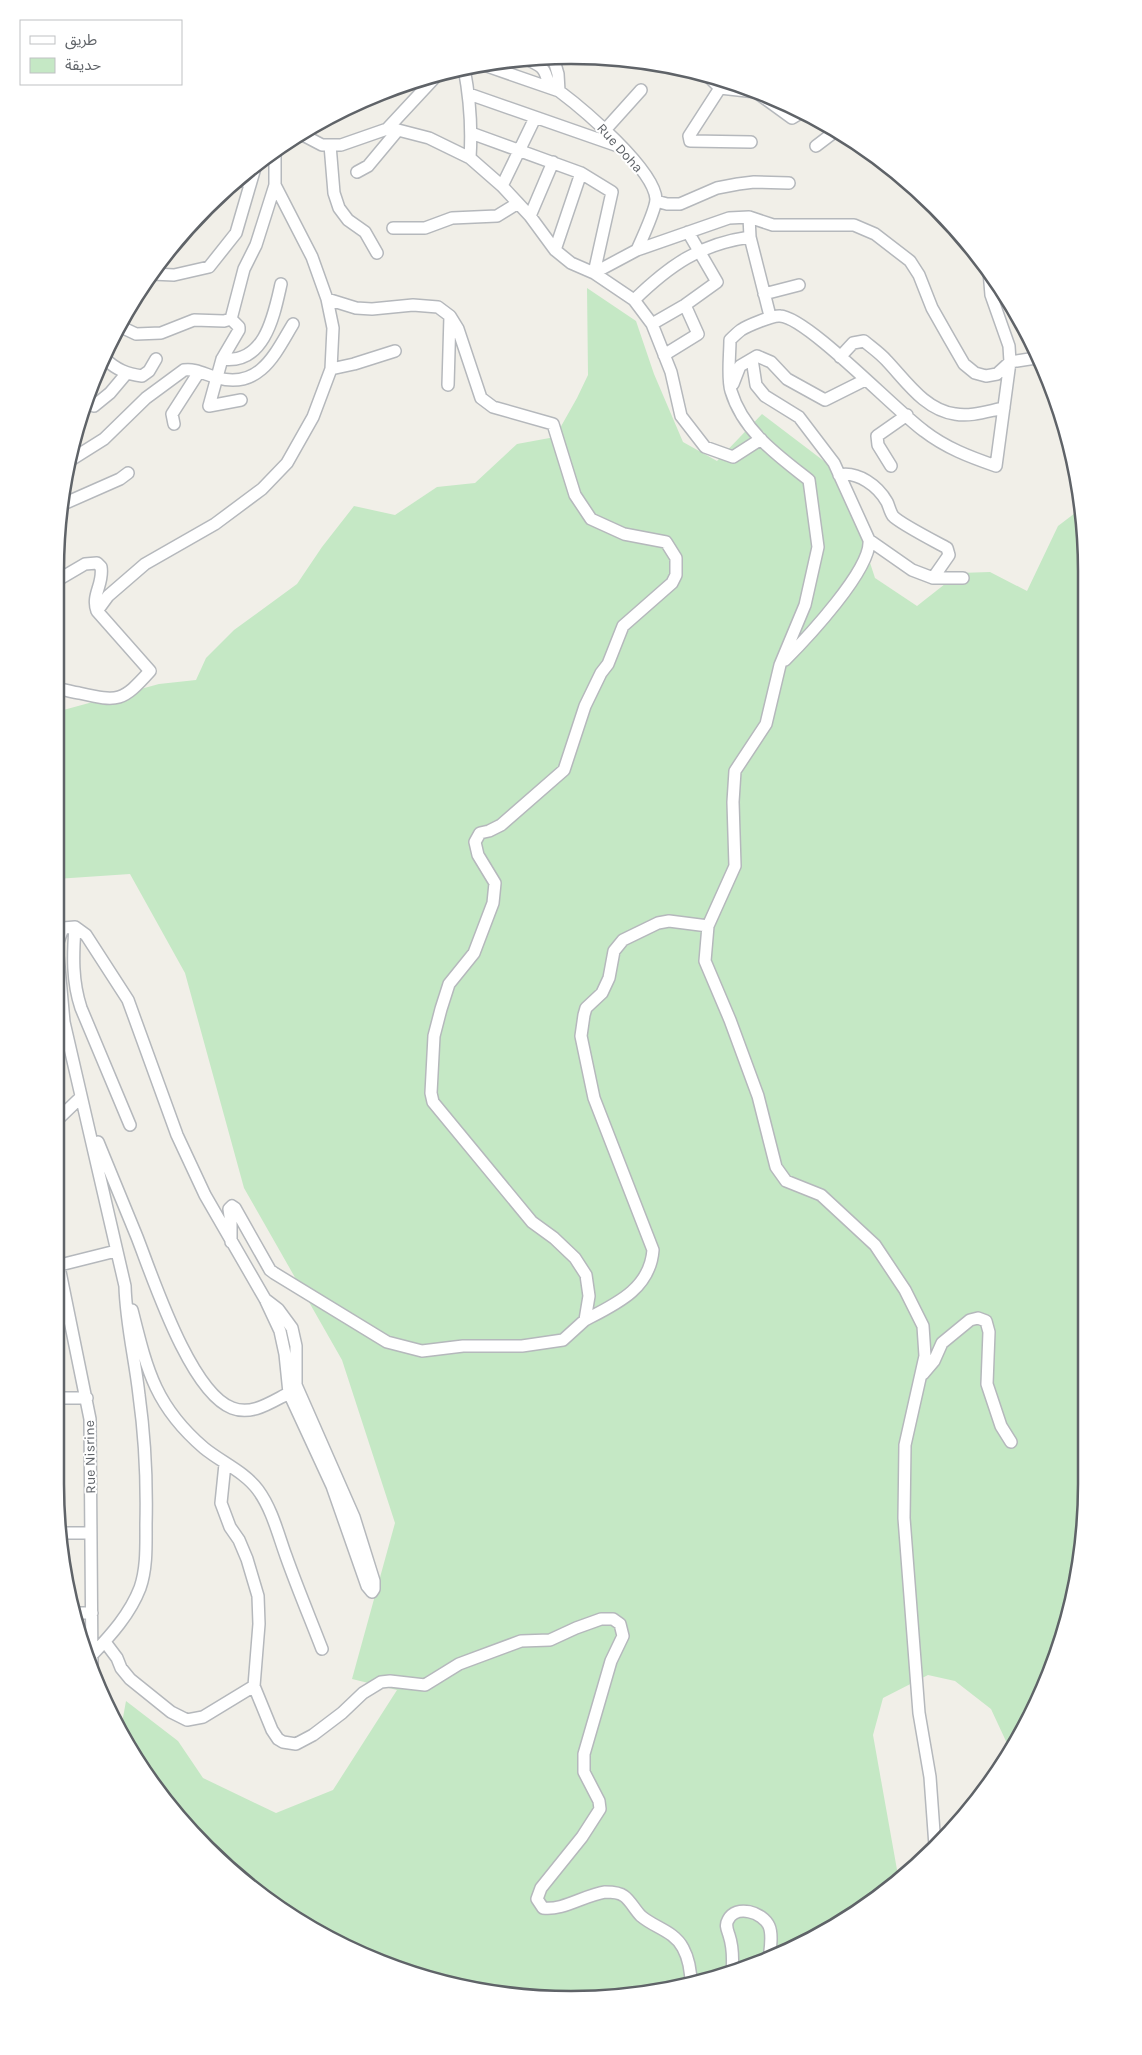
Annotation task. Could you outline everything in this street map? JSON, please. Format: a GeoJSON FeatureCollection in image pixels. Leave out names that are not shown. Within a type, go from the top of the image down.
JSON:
{"type":"FeatureCollection","features":[{"type":"Feature","properties":{"kind":"street"},"geometry":{"type":"LineString","coordinates":[[554,89],[558,74],[555,64]]}},
{"type":"Feature","properties":{"kind":"street"},"geometry":{"type":"LineString","coordinates":[[537,65],[546,72],[554,89]]}},
{"type":"Feature","properties":{"kind":"street"},"geometry":{"type":"LineString","coordinates":[[497,69],[554,89]]}},
{"type":"Feature","properties":{"kind":"street"},"geometry":{"type":"LineString","coordinates":[[465,75],[469,94],[470,158]]}},
{"type":"Feature","properties":{"kind":"street"},"geometry":{"type":"LineString","coordinates":[[357,172],[368,166],[392,130],[430,84]]}},
{"type":"Feature","properties":{"kind":"street"},"geometry":{"type":"LineString","coordinates":[[727,89],[720,88],[689,136],[690,141],[751,142]]}},
{"type":"Feature","properties":{"kind":"street","name":"Rue Doha"},"geometry":{"type":"LineString","coordinates":[[554,89],[590,115],[622,147],[654,187],[656,201]]}},
{"type":"Feature","properties":{"kind":"street"},"geometry":{"type":"LineString","coordinates":[[605,130],[641,90]]}},
{"type":"Feature","properties":{"kind":"street"},"geometry":{"type":"LineString","coordinates":[[469,94],[622,147]]}},
{"type":"Feature","properties":{"kind":"street"},"geometry":{"type":"LineString","coordinates":[[783,110],[792,118],[795,116]]}},
{"type":"Feature","properties":{"kind":"street"},"geometry":{"type":"LineString","coordinates":[[502,186],[535,118]]}},
{"type":"Feature","properties":{"kind":"street"},"geometry":{"type":"LineString","coordinates":[[308,138],[322,145],[341,145],[392,130],[429,138],[470,158],[518,203],[555,250],[571,263],[594,272],[634,300],[652,324],[671,372],[681,416],[705,447],[732,457],[761,438]]}},
{"type":"Feature","properties":{"kind":"street"},"geometry":{"type":"LineString","coordinates":[[471,133],[581,173],[612,192],[594,272]]}},
{"type":"Feature","properties":{"kind":"street"},"geometry":{"type":"LineString","coordinates":[[816,146],[830,135]]}},
{"type":"Feature","properties":{"kind":"street"},"geometry":{"type":"LineString","coordinates":[[330,145],[334,193],[339,208],[348,220],[365,232],[377,253]]}},
{"type":"Feature","properties":{"kind":"street"},"geometry":{"type":"LineString","coordinates":[[231,319],[244,269],[256,245],[274,185],[275,160]]}},
{"type":"Feature","properties":{"kind":"street"},"geometry":{"type":"LineString","coordinates":[[530,216],[553,162]]}},
{"type":"Feature","properties":{"kind":"street"},"geometry":{"type":"LineString","coordinates":[[555,250],[581,173]]}},
{"type":"Feature","properties":{"kind":"street"},"geometry":{"type":"LineString","coordinates":[[160,274],[174,275],[209,267],[236,233],[251,180]]}},
{"type":"Feature","properties":{"kind":"street"},"geometry":{"type":"LineString","coordinates":[[638,250],[656,201],[667,204],[680,204],[717,188],[754,182],[789,182]]}},
{"type":"Feature","properties":{"kind":"street"},"geometry":{"type":"LineString","coordinates":[[97,611],[108,596],[145,564],[215,524],[262,490],[287,463],[313,417],[331,369],[333,328],[327,299],[312,257],[274,185]]}},
{"type":"Feature","properties":{"kind":"street"},"geometry":{"type":"LineString","coordinates":[[393,228],[425,228],[452,218],[497,216],[518,203]]}},
{"type":"Feature","properties":{"kind":"street"},"geometry":{"type":"LineString","coordinates":[[594,272],[638,250],[729,218],[749,217],[774,225],[854,225],[875,234],[910,261],[919,275],[932,308],[964,364],[975,373],[986,376],[997,374],[1010,362],[1031,359]]}},
{"type":"Feature","properties":{"kind":"street"},"geometry":{"type":"LineString","coordinates":[[749,217],[750,237],[770,316]]}},
{"type":"Feature","properties":{"kind":"street"},"geometry":{"type":"LineString","coordinates":[[652,324],[685,305],[717,282],[688,232]]}},
{"type":"Feature","properties":{"kind":"street"},"geometry":{"type":"LineString","coordinates":[[634,300],[657,278],[679,261],[726,240],[750,237]]}},
{"type":"Feature","properties":{"kind":"street"},"geometry":{"type":"LineString","coordinates":[[222,359],[240,360],[259,346],[267,333],[274,315],[281,284]]}},
{"type":"Feature","properties":{"kind":"street"},"geometry":{"type":"LineString","coordinates":[[764,294],[799,285]]}},
{"type":"Feature","properties":{"kind":"street"},"geometry":{"type":"LineString","coordinates":[[935,1837],[930,1777],[919,1712],[904,1518],[905,1445],[925,1356],[923,1326],[905,1290],[875,1245],[821,1195],[786,1181],[776,1167],[758,1096],[730,1020],[705,961],[708,926],[736,866],[733,802],[735,772],[766,724],[780,665],[805,605],[818,547],[809,480],[771,451],[761,438],[746,425],[731,390],[730,340],[741,330],[770,316],[790,318],[819,338],[923,430],[943,444],[969,457],[996,466],[1010,362],[1009,346],[991,295],[990,285]]}},
{"type":"Feature","properties":{"kind":"street"},"geometry":{"type":"LineString","coordinates":[[327,299],[356,308],[372,309],[426,305],[438,307],[450,316],[458,330],[481,398],[494,407],[553,424],[575,495],[591,519],[624,534],[666,542],[676,558],[676,575],[672,583],[623,626],[608,664],[585,706],[564,770],[501,825],[480,833],[477,838],[478,855],[495,883],[493,903],[474,953],[449,984],[434,1036],[431,1093],[433,1102],[532,1222],[554,1238],[575,1258],[586,1275],[590,1296],[585,1320]]}},
{"type":"Feature","properties":{"kind":"street"},"geometry":{"type":"LineString","coordinates":[[664,355],[698,334],[685,305]]}},
{"type":"Feature","properties":{"kind":"street"},"geometry":{"type":"LineString","coordinates":[[448,385],[450,316]]}},
{"type":"Feature","properties":{"kind":"street"},"geometry":{"type":"LineString","coordinates":[[126,329],[136,334],[162,333],[194,320],[224,321],[231,319]]}},
{"type":"Feature","properties":{"kind":"street"},"geometry":{"type":"LineString","coordinates":[[231,319],[239,327],[239,330],[222,359],[209,406],[241,400]]}},
{"type":"Feature","properties":{"kind":"street"},"geometry":{"type":"LineString","coordinates":[[77,456],[104,439],[146,398],[184,370],[191,369],[223,380],[249,378],[267,366],[293,324]]}},
{"type":"Feature","properties":{"kind":"street"},"geometry":{"type":"LineString","coordinates":[[840,357],[853,342],[864,341],[885,358],[924,401],[954,414],[969,415],[1004,408]]}},
{"type":"Feature","properties":{"kind":"street"},"geometry":{"type":"LineString","coordinates":[[331,369],[395,351]]}},
{"type":"Feature","properties":{"kind":"street"},"geometry":{"type":"LineString","coordinates":[[731,390],[740,366],[757,356],[771,362],[787,379],[825,400],[865,380]]}},
{"type":"Feature","properties":{"kind":"street"},"geometry":{"type":"LineString","coordinates":[[109,363],[114,368],[126,374],[142,376],[149,371],[156,359]]}},
{"type":"Feature","properties":{"kind":"street"},"geometry":{"type":"LineString","coordinates":[[752,359],[756,385],[765,396],[799,417],[834,463],[870,540],[870,548],[851,584],[801,644],[780,665]]}},
{"type":"Feature","properties":{"kind":"street"},"geometry":{"type":"LineString","coordinates":[[174,424],[172,414],[199,372]]}},
{"type":"Feature","properties":{"kind":"street"},"geometry":{"type":"LineString","coordinates":[[94,406],[110,393],[126,374]]}},
{"type":"Feature","properties":{"kind":"street"},"geometry":{"type":"LineString","coordinates":[[891,466],[878,445],[877,436],[907,415]]}},
{"type":"Feature","properties":{"kind":"street"},"geometry":{"type":"LineString","coordinates":[[68,502],[120,479],[128,473]]}},
{"type":"Feature","properties":{"kind":"street"},"geometry":{"type":"LineString","coordinates":[[839,474],[847,473],[861,477],[872,484],[886,500],[894,517],[946,548],[949,555],[948,558],[934,578]]}},
{"type":"Feature","properties":{"kind":"street"},"geometry":{"type":"LineString","coordinates":[[870,540],[912,570],[934,578],[963,578]]}},
{"type":"Feature","properties":{"kind":"street"},"geometry":{"type":"LineString","coordinates":[[64,576],[85,564],[97,563],[101,567],[102,574],[94,602],[97,611],[150,671],[132,692],[123,697],[110,700],[64,691]]}},
{"type":"Feature","properties":{"kind":"street"},"geometry":{"type":"LineString","coordinates":[[231,1242],[229,1208],[232,1206],[235,1208],[270,1270],[387,1342],[422,1350],[463,1346],[522,1346],[563,1340],[585,1320],[621,1301],[648,1275],[653,1250],[594,1098],[581,1036],[586,1008],[602,993],[609,978],[614,951],[624,940],[658,923],[670,921],[708,926]]}},
{"type":"Feature","properties":{"kind":"street"},"geometry":{"type":"LineString","coordinates":[[64,926],[73,957],[74,988],[130,1125]]}},
{"type":"Feature","properties":{"kind":"street"},"geometry":{"type":"LineString","coordinates":[[64,926],[86,935],[128,1000],[177,1135],[205,1195],[265,1299],[283,1343],[289,1393],[332,1486],[367,1586],[372,1592],[374,1581],[357,1525],[296,1385],[296,1346],[292,1328],[278,1309],[265,1299]]}},
{"type":"Feature","properties":{"kind":"street"},"geometry":{"type":"LineString","coordinates":[[64,1022],[86,1113],[154,1285],[182,1347],[203,1383],[222,1403],[240,1410],[256,1409],[289,1393]]}},
{"type":"Feature","properties":{"kind":"street"},"geometry":{"type":"LineString","coordinates":[[64,1113],[81,1097]]}},
{"type":"Feature","properties":{"kind":"street"},"geometry":{"type":"LineString","coordinates":[[86,1113],[116,1251],[147,1366],[165,1406],[186,1431],[225,1464],[252,1483],[266,1503],[322,1649]]}},
{"type":"Feature","properties":{"kind":"street"},"geometry":{"type":"LineString","coordinates":[[64,1264],[116,1251]]}},
{"type":"Feature","properties":{"kind":"street"},"geometry":{"type":"LineString","coordinates":[[93,1654],[124,1617],[140,1587],[146,1548],[146,1472],[140,1398],[127,1321],[125,1286]]}},
{"type":"Feature","properties":{"kind":"street","name":"Rue Nisrine"},"geometry":{"type":"LineString","coordinates":[[64,1302],[87,1398],[91,1446],[92,1650]]}},
{"type":"Feature","properties":{"kind":"street"},"geometry":{"type":"LineString","coordinates":[[920,1377],[934,1361],[942,1343],[970,1320],[978,1318],[986,1321],[989,1341],[986,1384],[1001,1426],[1011,1442]]}},
{"type":"Feature","properties":{"kind":"street"},"geometry":{"type":"LineString","coordinates":[[64,1398],[87,1398]]}},
{"type":"Feature","properties":{"kind":"street"},"geometry":{"type":"LineString","coordinates":[[225,1464],[221,1503],[230,1527],[239,1540],[258,1596],[260,1624],[254,1686],[272,1730],[278,1739],[283,1742],[296,1744],[313,1736],[326,1727],[363,1693],[381,1682],[425,1686],[459,1664],[521,1641],[550,1640],[601,1619],[608,1618],[617,1621],[622,1628],[622,1636],[611,1661],[584,1754],[584,1772],[599,1801],[600,1810],[582,1837],[541,1888],[537,1899],[543,1908],[552,1909],[605,1892],[616,1892],[625,1896],[642,1916],[655,1926],[675,1936],[689,1962],[690,1977]]}},
{"type":"Feature","properties":{"kind":"street"},"geometry":{"type":"LineString","coordinates":[[66,1533],[91,1533]]}},
{"type":"Feature","properties":{"kind":"street"},"geometry":{"type":"LineString","coordinates":[[80,1613],[92,1613]]}},
{"type":"Feature","properties":{"kind":"street"},"geometry":{"type":"LineString","coordinates":[[105,1642],[116,1658],[120,1668],[130,1679],[171,1712],[187,1720],[203,1717],[254,1686]]}},
{"type":"Feature","properties":{"kind":"street"},"geometry":{"type":"LineString","coordinates":[[732,1965],[732,1949],[726,1926],[728,1918],[732,1915],[746,1910],[755,1912],[765,1918],[770,1927],[769,1951]]}},
{"type":"Feature","properties":{"kind":"green space"},"geometry":{"type":"Polygon","coordinates":[[[587,288],[636,321],[654,374],[683,442],[717,461],[762,414],[841,474],[875,578],[917,606],[959,573],[990,572],[1027,591],[1058,526],[1075,513],[1078,571],[1078,1484],[1074,1550],[1069,1583],[1061,1615],[1040,1678],[1007,1743],[991,1709],[955,1681],[928,1675],[883,1698],[873,1735],[897,1871],[853,1906],[825,1923],[765,1953],[702,1974],[670,1982],[604,1990],[571,1991],[505,1987],[472,1982],[440,1974],[377,1953],[317,1923],[289,1906],[262,1886],[212,1843],[169,1793],[149,1766],[123,1720],[126,1701],[178,1741],[203,1778],[276,1813],[333,1790],[397,1690],[352,1679],[395,1523],[342,1360],[244,1188],[185,973],[130,874],[64,878],[64,710],[159,684],[196,680],[206,658],[234,630],[297,584],[322,547],[354,506],[395,515],[437,487],[475,483],[517,444],[555,437],[588,375],[587,288]]]}}]}
